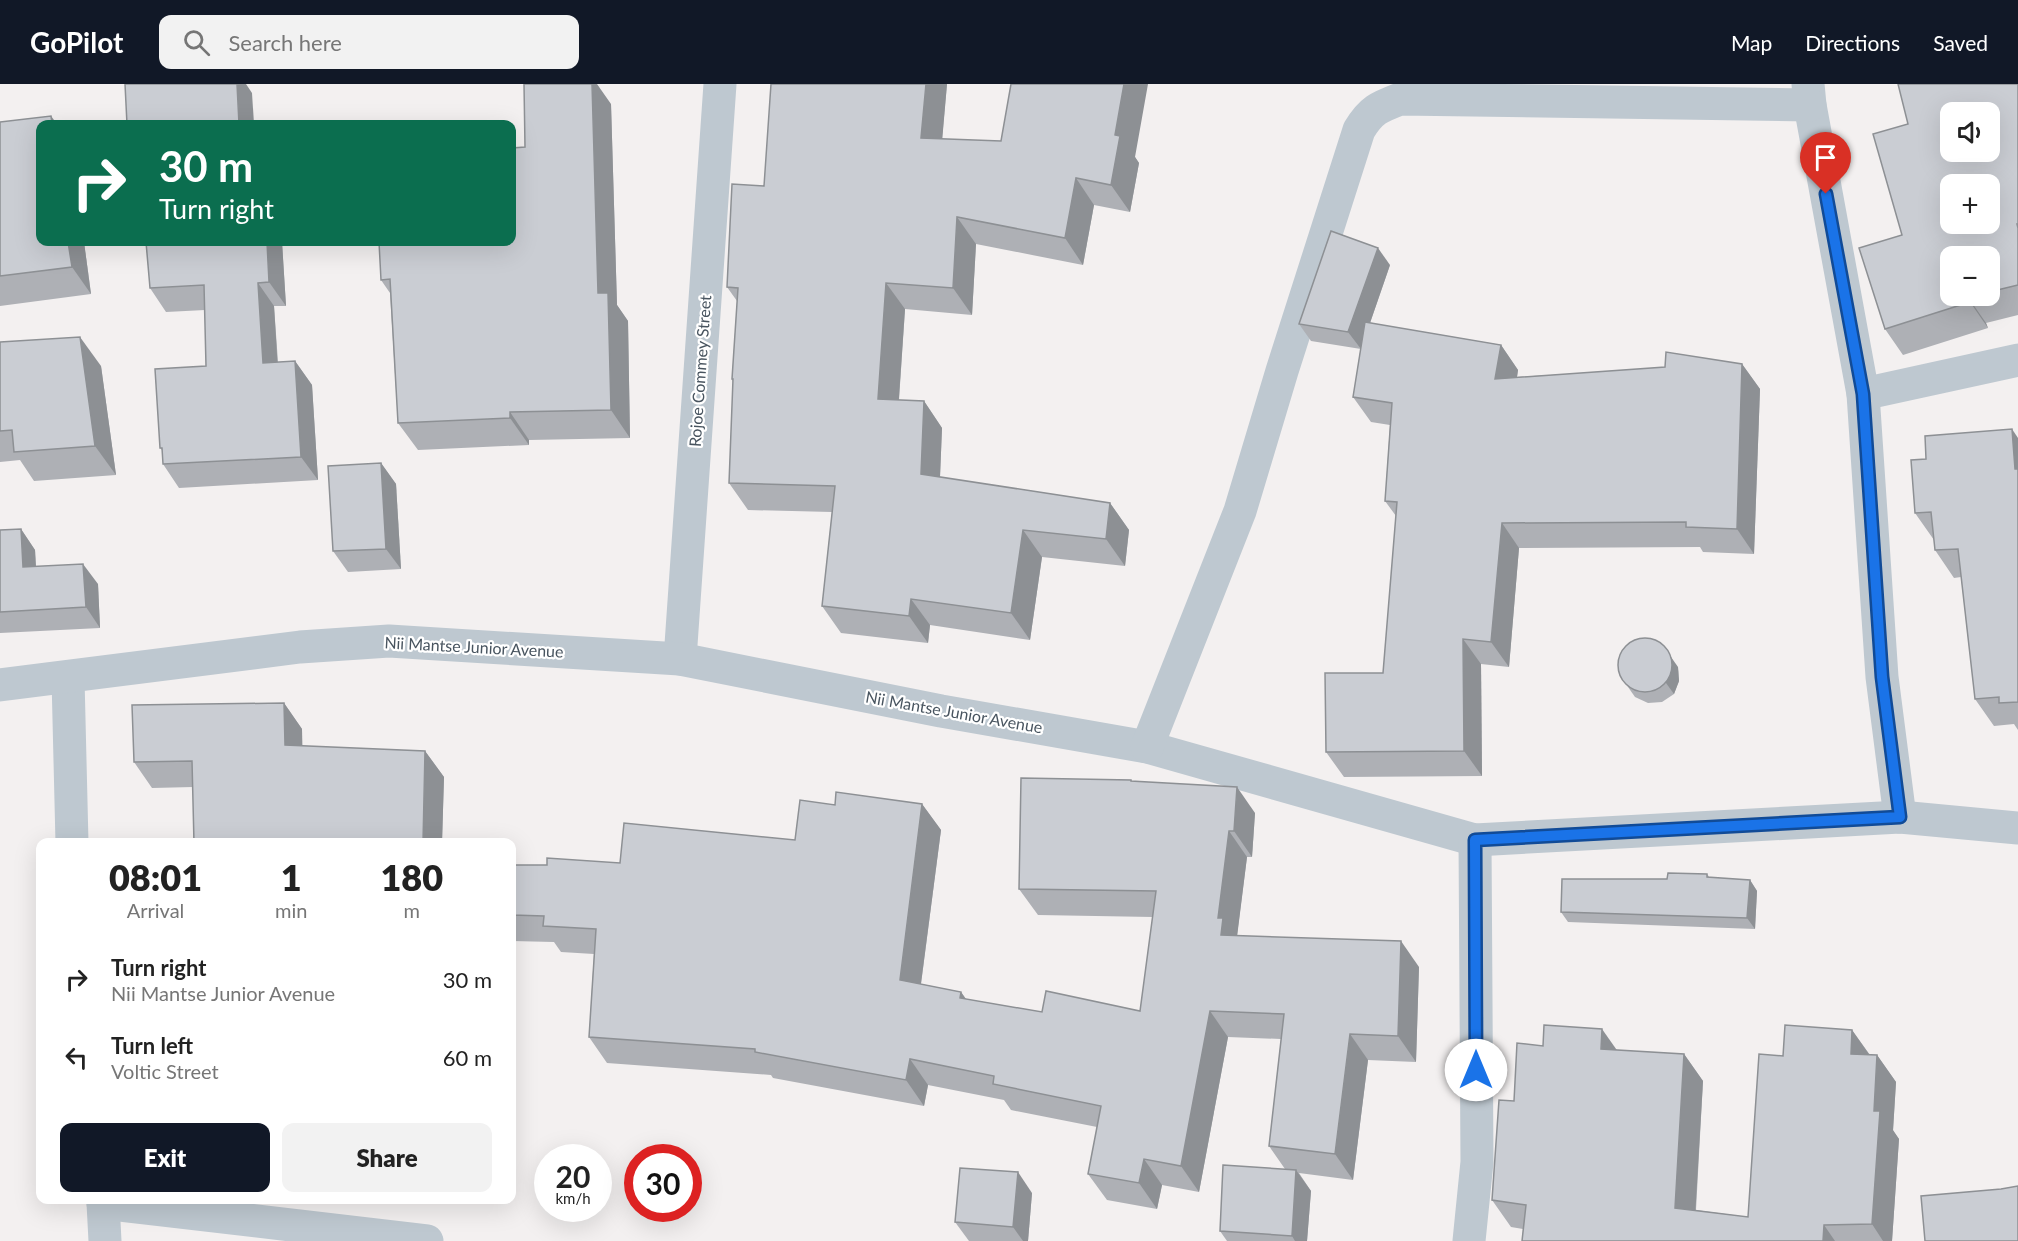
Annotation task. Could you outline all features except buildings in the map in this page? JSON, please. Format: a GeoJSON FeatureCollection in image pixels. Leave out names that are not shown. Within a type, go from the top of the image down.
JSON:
{"type":"FeatureCollection","features":[{"type":"Feature","properties":{"kind":"street","name":"Rojoe Commey Street"},"geometry":{"type":"LineString","coordinates":[[680,658],[720,84]]}},
{"type":"Feature","properties":{"kind":"street"},"geometry":{"type":"LineString","coordinates":[[1147,747],[1240,511],[1359,130],[1368,115],[1381,106],[1400,99],[1809,94],[1863,394],[1882,677],[1900,817]]}},
{"type":"Feature","properties":{"kind":"street"},"geometry":{"type":"LineString","coordinates":[[1863,394],[2018,360]]}},
{"type":"Feature","properties":{"kind":"street","name":"Nii Mantse Junior Avenue"},"geometry":{"type":"LineString","coordinates":[[0,685],[300,647],[389,641],[680,658],[941,711],[1147,747],[1475,840],[1900,817],[2018,828]]}},
{"type":"Feature","properties":{"kind":"street"},"geometry":{"type":"LineString","coordinates":[[68,678],[72,838]]}},
{"type":"Feature","properties":{"kind":"street"},"geometry":{"type":"LineString","coordinates":[[1470,1241],[1477,1162],[1475,840]]}},
{"type":"Feature","properties":{"kind":"street"},"geometry":{"type":"LineString","coordinates":[[103,1204],[105,1241]]}},
{"type":"Feature","properties":{"kind":"street"},"geometry":{"type":"LineString","coordinates":[[120,1204],[427,1241]]}},
{"type":"Feature","properties":{"kind":"route"},"geometry":{"type":"LineString","coordinates":[[1476,1070],[1475,840],[1900,817],[1882,677],[1863,394],[1826,194]]}}]}
